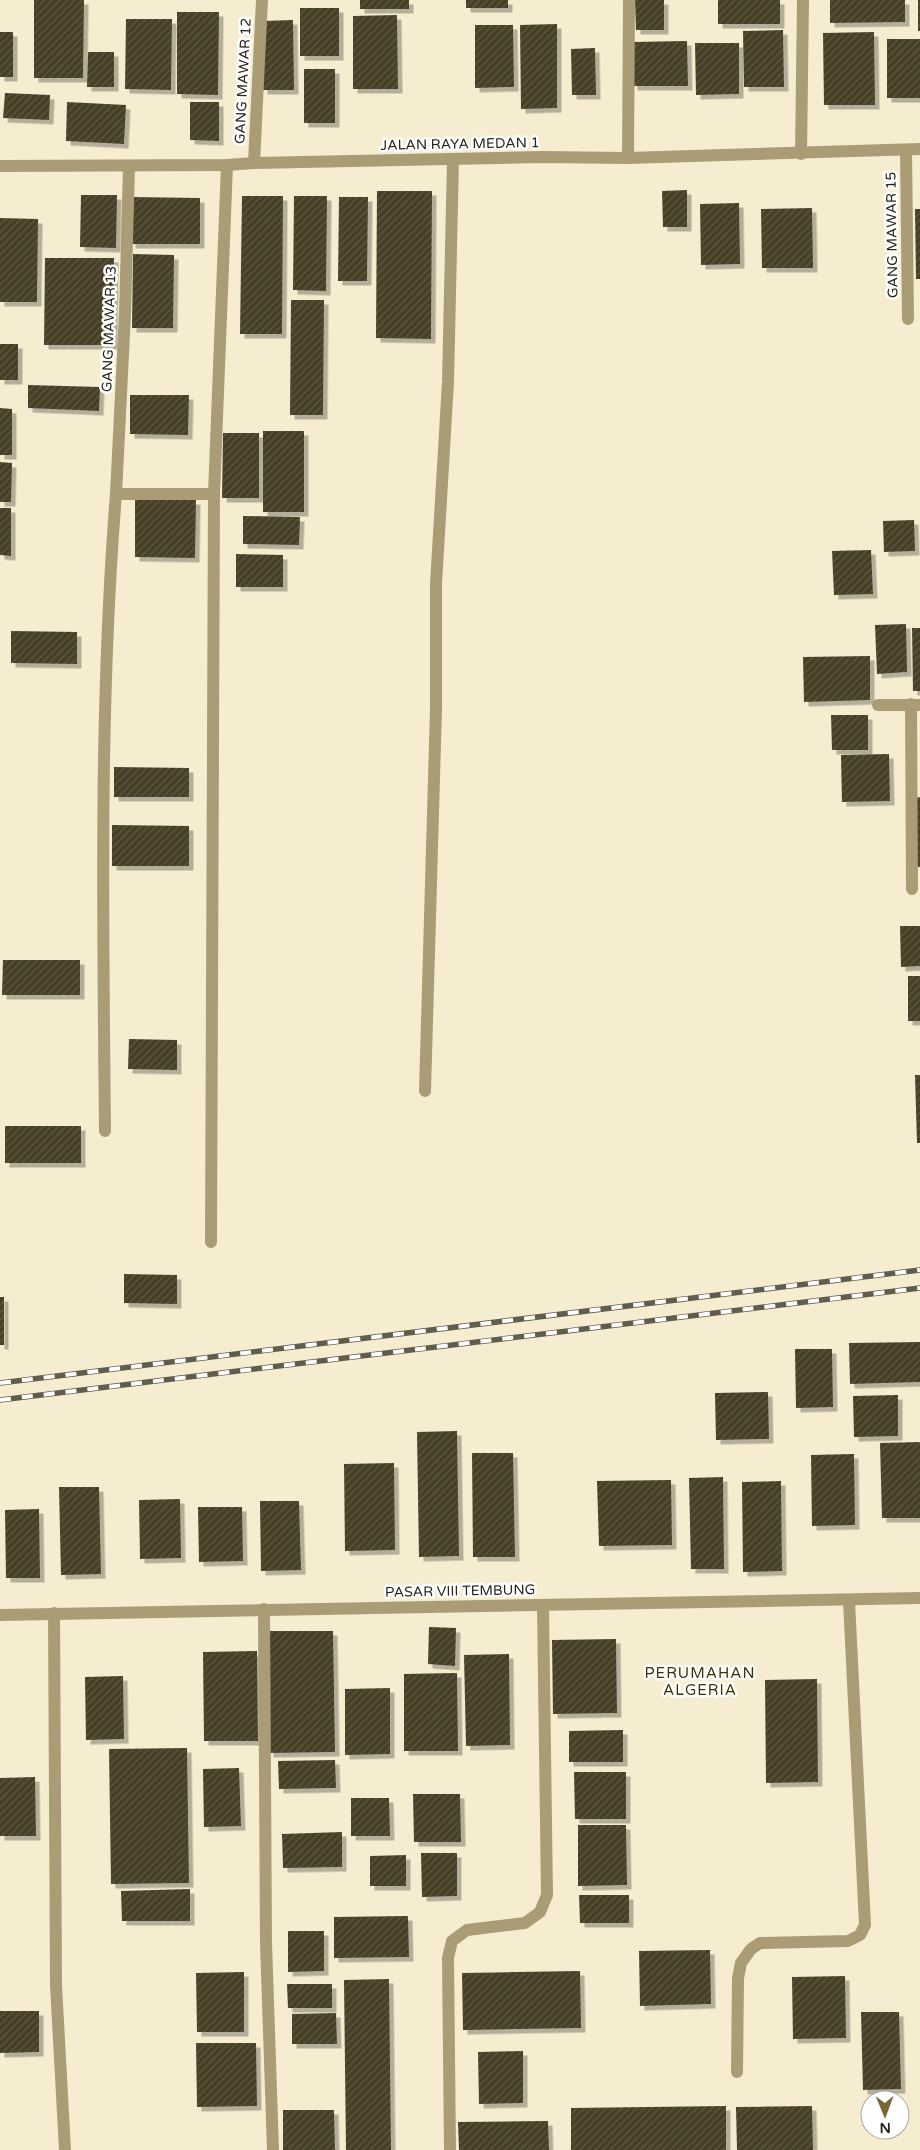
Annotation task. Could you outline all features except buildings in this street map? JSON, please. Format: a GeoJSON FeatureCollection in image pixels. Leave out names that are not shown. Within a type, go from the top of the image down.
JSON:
{"type":"FeatureCollection","features":[{"type":"Feature","properties":{"kind":"street","name":"GANG MAWAR 12"},"geometry":{"type":"LineString","coordinates":[[254,163],[262,0]]}},
{"type":"Feature","properties":{"kind":"street"},"geometry":{"type":"LineString","coordinates":[[628,158],[629,0]]}},
{"type":"Feature","properties":{"kind":"street"},"geometry":{"type":"LineString","coordinates":[[801,154],[803,0]]}},
{"type":"Feature","properties":{"kind":"street","name":"JALAN RAYA MEDAN 1"},"geometry":{"type":"LineString","coordinates":[[0,166],[227,166],[254,163],[541,157],[628,158],[920,149]]}},
{"type":"Feature","properties":{"kind":"street","name":"GANG MAWAR 15"},"geometry":{"type":"LineString","coordinates":[[906,150],[908,319]]}},
{"type":"Feature","properties":{"kind":"street"},"geometry":{"type":"LineString","coordinates":[[425,1091],[436,709],[436,584],[448,382],[453,160]]}},
{"type":"Feature","properties":{"kind":"street","name":"GANG MAWAR 13"},"geometry":{"type":"LineString","coordinates":[[105,1131],[103,878],[107,677],[125,314],[129,166]]}},
{"type":"Feature","properties":{"kind":"street"},"geometry":{"type":"LineString","coordinates":[[211,1242],[214,494],[227,166]]}},
{"type":"Feature","properties":{"kind":"street"},"geometry":{"type":"LineString","coordinates":[[116,494],[214,494]]}},
{"type":"Feature","properties":{"kind":"street"},"geometry":{"type":"LineString","coordinates":[[878,705],[915,704],[912,889]]}},
{"type":"Feature","properties":{"kind":"street","name":"PASAR VIII TEMBUNG"},"geometry":{"type":"LineString","coordinates":[[0,1615],[264,1609],[849,1601],[920,1598]]}},
{"type":"Feature","properties":{"kind":"street"},"geometry":{"type":"LineString","coordinates":[[737,2072],[738,1978],[741,1962],[750,1949],[760,1943],[774,1941],[848,1940],[860,1935],[865,1925],[849,1601]]}},
{"type":"Feature","properties":{"kind":"street"},"geometry":{"type":"LineString","coordinates":[[450,2150],[448,1958],[452,1941],[467,1930],[525,1923],[540,1912],[547,1896],[543,1605]]}},
{"type":"Feature","properties":{"kind":"street"},"geometry":{"type":"LineString","coordinates":[[264,1609],[266,1943],[273,2150]]}},
{"type":"Feature","properties":{"kind":"street"},"geometry":{"type":"LineString","coordinates":[[54,1613],[56,1985],[65,2150]]}},
{"type":"Feature","properties":{"kind":"railway"},"geometry":{"type":"LineString","coordinates":[[0,1383],[920,1270]]}},
{"type":"Feature","properties":{"kind":"railway"},"geometry":{"type":"LineString","coordinates":[[0,1400],[920,1288]]}},
{"type":"Feature","properties":{"kind":"district","name":"PERUMAHAN ALGERIA"},"geometry":{"type":"Point","coordinates":[700,1682]}}]}
